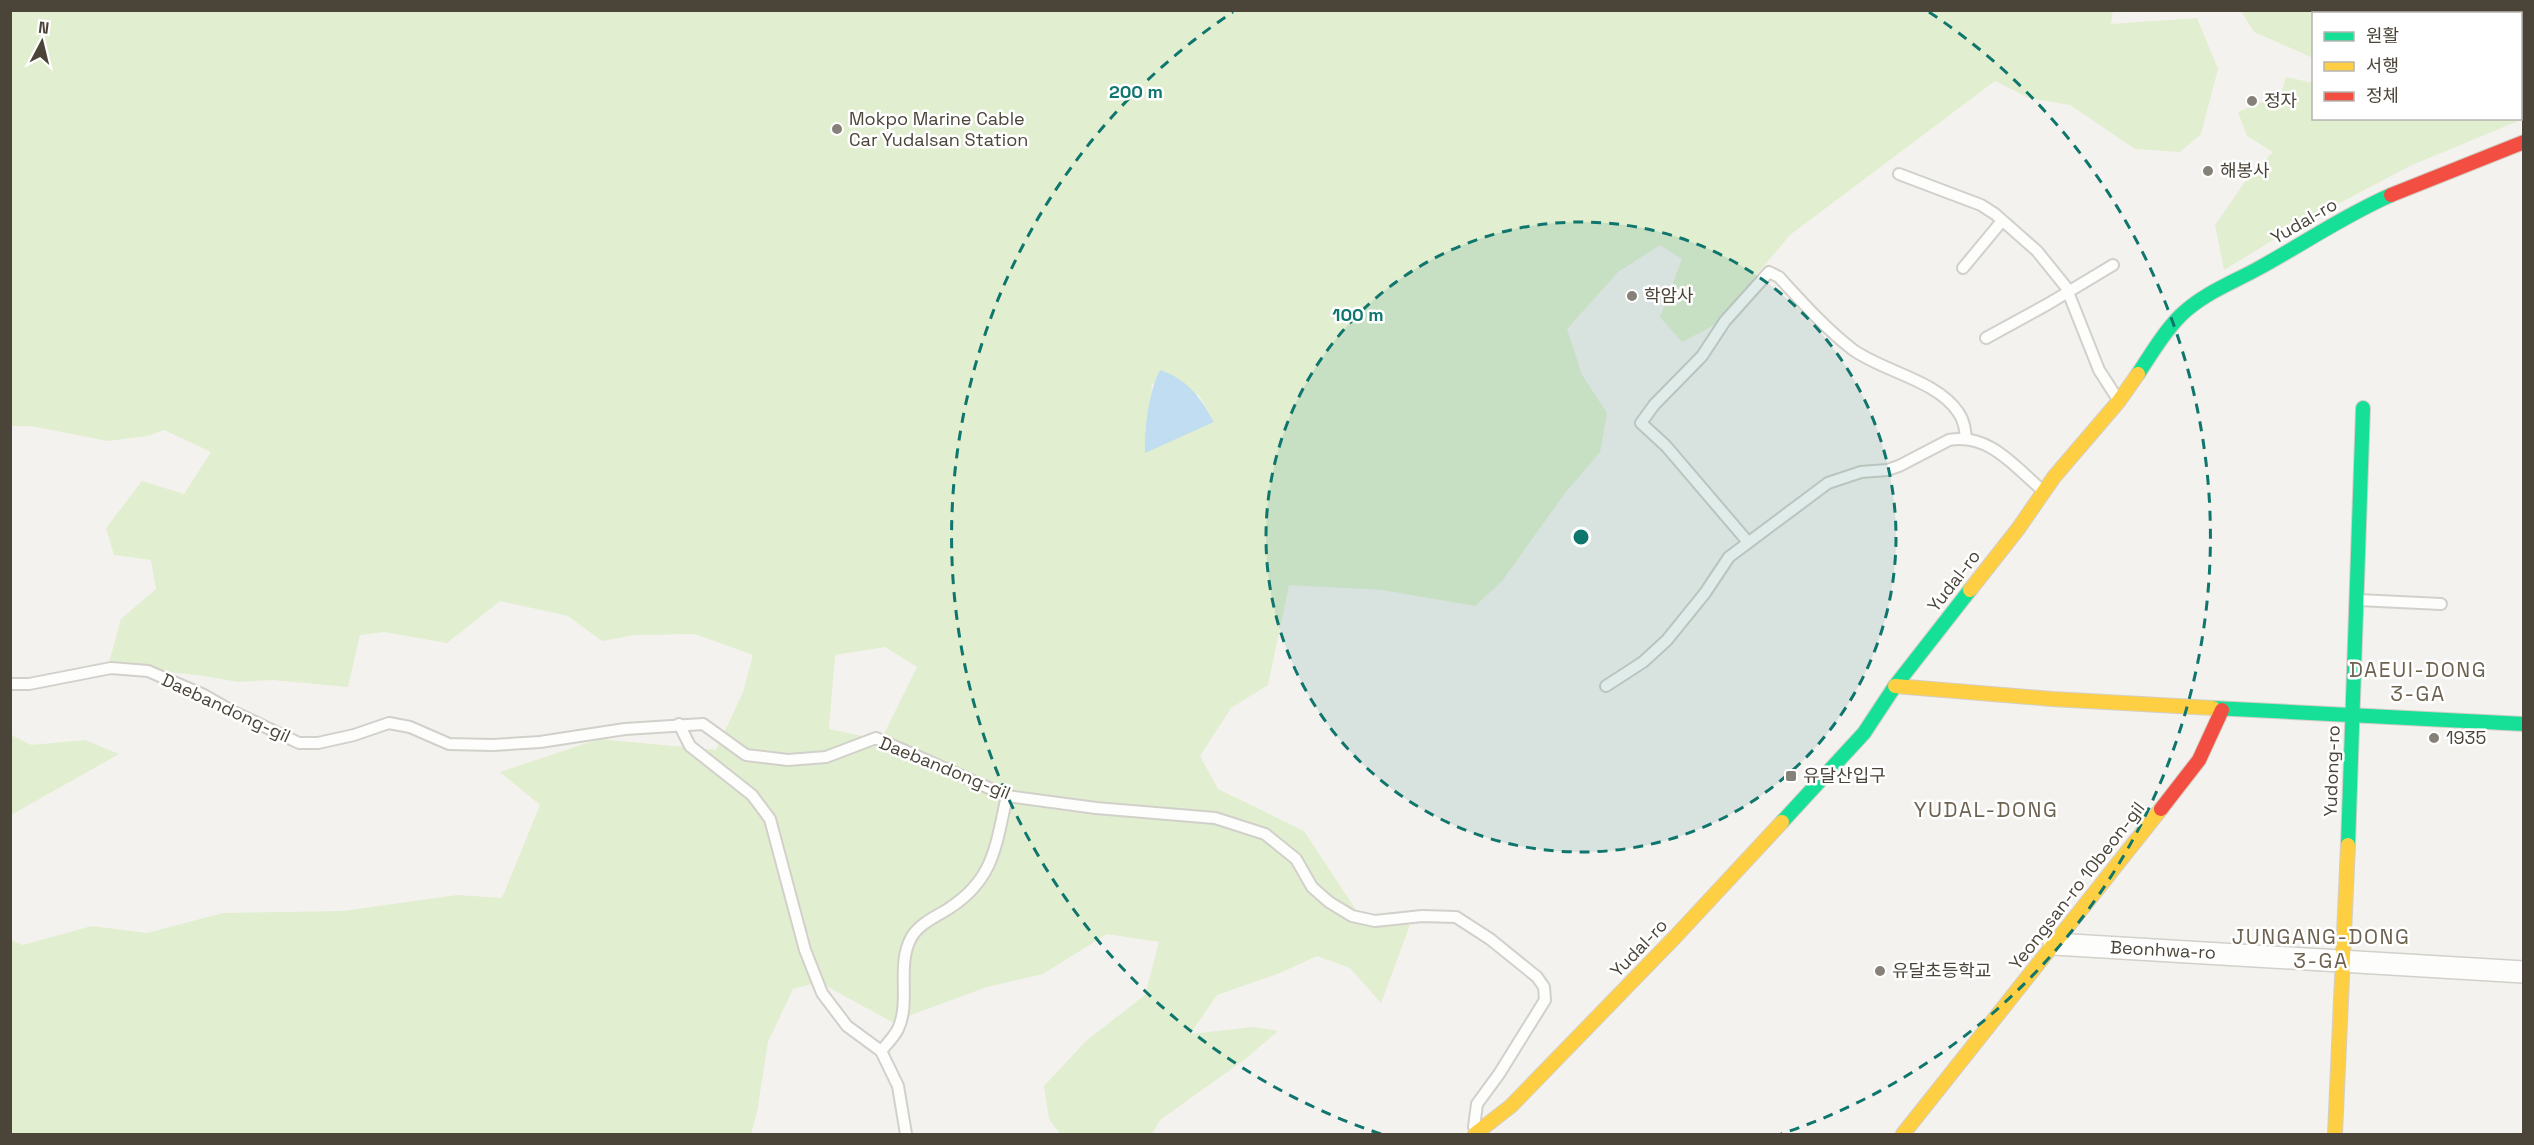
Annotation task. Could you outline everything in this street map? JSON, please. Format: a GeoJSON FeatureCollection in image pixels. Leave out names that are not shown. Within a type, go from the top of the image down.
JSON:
{"type":"FeatureCollection","features":[{"type":"Feature","properties":{"kind":"street","name":"Yudal-ro"},"geometry":{"type":"LineString","coordinates":[[1473,1134],[1511,1106],[1692,919],[1864,733],[1894,686],[2018,529],[2082,442],[2119,401],[2163,336],[2180,316],[2205,295],[2259,268],[2362,207],[2523,142]]}},
{"type":"Feature","properties":{"kind":"street","name":"Yudong-ro"},"geometry":{"type":"LineString","coordinates":[[2335,1134],[2344,960],[2363,408]]}},
{"type":"Feature","properties":{"kind":"street"},"geometry":{"type":"LineString","coordinates":[[1894,686],[1992,696],[2222,710],[2352,714],[2523,724]]}},
{"type":"Feature","properties":{"kind":"street","name":"Yeongsan-ro 10beon-gil"},"geometry":{"type":"LineString","coordinates":[[1903,1134],[2199,760],[2222,710]]}},
{"type":"Feature","properties":{"kind":"street","name":"Beonhwa-ro"},"geometry":{"type":"LineString","coordinates":[[2054,944],[2523,972]]}},
{"type":"Feature","properties":{"kind":"lane"},"geometry":{"type":"LineString","coordinates":[[1899,174],[1981,205],[2037,251],[2068,291],[2099,370],[2119,401]]}},
{"type":"Feature","properties":{"kind":"lane"},"geometry":{"type":"LineString","coordinates":[[1963,268],[2002,221]]}},
{"type":"Feature","properties":{"kind":"lane"},"geometry":{"type":"LineString","coordinates":[[1986,338],[2113,265]]}},
{"type":"Feature","properties":{"kind":"lane"},"geometry":{"type":"LineString","coordinates":[[1748,542],[1666,446],[1641,423],[1654,405],[1702,356],[1725,321],[1769,272],[1779,278],[1834,335],[1855,351],[1926,386],[1947,401],[1963,421],[1966,439]]}},
{"type":"Feature","properties":{"kind":"lane"},"geometry":{"type":"LineString","coordinates":[[1606,686],[1643,662],[1667,640],[1705,593],[1722,565],[1748,542],[1828,483],[1861,472],[1887,470],[1950,440],[1966,439],[1983,442],[1996,449],[2044,491]]}},
{"type":"Feature","properties":{"kind":"lane"},"geometry":{"type":"LineString","coordinates":[[2357,600],[2441,604]]}},
{"type":"Feature","properties":{"kind":"lane","name":"Daebandong-gil"},"geometry":{"type":"LineString","coordinates":[[10,684],[29,684],[111,668],[148,671],[204,694],[232,711],[299,743],[318,743],[389,723],[410,727],[449,744],[493,745],[540,742],[625,729],[705,724],[746,756],[788,760],[826,757],[876,738],[1007,796],[1096,808],[1215,818],[1265,834],[1296,859],[1312,887],[1329,902],[1352,915],[1375,921],[1422,916],[1456,917],[1490,939],[1537,977],[1545,987],[1545,1000],[1499,1074],[1477,1104],[1473,1134]]}},
{"type":"Feature","properties":{"kind":"lane"},"geometry":{"type":"LineString","coordinates":[[679,724],[690,746],[752,795],[770,819],[805,950],[822,993],[847,1026],[881,1051],[898,1086],[906,1134]]}},
{"type":"Feature","properties":{"kind":"lane"},"geometry":{"type":"LineString","coordinates":[[881,1051],[898,1028],[902,1011],[903,965],[912,937],[928,921],[952,907],[979,885],[993,859],[1007,796]]}},
{"type":"Feature","properties":{"kind":"green space"},"geometry":{"type":"Polygon","coordinates":[[[2113,10],[2111,24],[2197,18],[2218,69],[2201,134],[2180,152],[2135,149],[2070,105],[2029,98],[1995,81],[1790,235],[1714,325],[1682,342],[1660,317],[1682,259],[1660,245],[1618,272],[1567,329],[1582,375],[1607,413],[1600,452],[1565,493],[1502,581],[1475,606],[1383,590],[1289,585],[1268,685],[1231,708],[1200,756],[1218,789],[1304,831],[1356,910],[1410,925],[1381,1003],[1350,968],[1317,956],[1280,973],[1217,995],[1190,1034],[1253,1027],[1278,1031],[1244,1060],[1160,1120],[1152,1134],[1060,1134],[1049,1119],[1044,1086],[1086,1041],[1145,995],[1159,942],[1107,934],[1043,974],[987,987],[892,1022],[819,982],[793,989],[768,1042],[757,1112],[751,1134],[11,1134],[11,940],[23,945],[92,926],[147,933],[223,913],[343,911],[457,895],[502,898],[540,805],[500,772],[599,739],[716,750],[743,692],[753,655],[695,634],[634,635],[602,641],[568,616],[500,601],[447,643],[384,632],[360,635],[348,687],[273,680],[239,682],[197,675],[108,666],[121,619],[156,589],[151,560],[114,555],[106,528],[142,481],[184,494],[211,452],[164,430],[148,436],[108,441],[31,426],[11,426],[11,11],[2113,10]],[[1152,384],[1145,431],[1214,422],[1199,395],[1152,384]],[[885,647],[835,655],[829,729],[881,740],[917,667],[885,647]]]}},
{"type":"Feature","properties":{"kind":"green space"},"geometry":{"type":"Polygon","coordinates":[[[2241,11],[2523,11],[2523,86],[2522,12],[2312,12],[2312,58],[2254,32],[2241,11]]]}},
{"type":"Feature","properties":{"kind":"green space"},"geometry":{"type":"Polygon","coordinates":[[[2286,77],[2312,83],[2312,120],[2521,120],[2412,165],[2298,225],[2224,270],[2215,225],[2249,176],[2273,152],[2247,136],[2238,112],[2281,94],[2286,77]]]}},
{"type":"Feature","properties":{"kind":"green space"},"geometry":{"type":"Polygon","coordinates":[[[2522,88],[2523,89],[2522,119],[2522,88]]]}},
{"type":"Feature","properties":{"kind":"green space"},"geometry":{"type":"Polygon","coordinates":[[[11,735],[31,745],[85,740],[119,754],[11,815],[11,735]]]}},
{"type":"Feature","properties":{"kind":"water"},"geometry":{"type":"Polygon","coordinates":[[[1160,370],[1178,378],[1192,390],[1214,422],[1145,453],[1148,410],[1160,370]]]}},
{"type":"Feature","properties":{"kind":"traffic: fast"},"geometry":{"type":"LineString","coordinates":[[2138,374],[2169,329],[2199,300],[2357,211],[2391,195]]}},
{"type":"Feature","properties":{"kind":"traffic: fast"},"geometry":{"type":"LineString","coordinates":[[2348,845],[2363,408]]}},
{"type":"Feature","properties":{"kind":"traffic: fast"},"geometry":{"type":"LineString","coordinates":[[1782,822],[1864,733],[1895,686],[1970,590]]}},
{"type":"Feature","properties":{"kind":"traffic: fast"},"geometry":{"type":"LineString","coordinates":[[2213,708],[2524,724]]}},
{"type":"Feature","properties":{"kind":"traffic: slow"},"geometry":{"type":"LineString","coordinates":[[1970,590],[2018,529],[2054,477],[2119,401],[2138,374]]}},
{"type":"Feature","properties":{"kind":"traffic: slow"},"geometry":{"type":"LineString","coordinates":[[1895,686],[2052,699],[2213,708]]}},
{"type":"Feature","properties":{"kind":"traffic: slow"},"geometry":{"type":"LineString","coordinates":[[1903,1134],[2161,809]]}},
{"type":"Feature","properties":{"kind":"traffic: slow"},"geometry":{"type":"LineString","coordinates":[[1475,1134],[1511,1106],[1676,936],[1782,822]]}},
{"type":"Feature","properties":{"kind":"traffic: slow"},"geometry":{"type":"LineString","coordinates":[[2335,1134],[2348,845]]}},
{"type":"Feature","properties":{"kind":"traffic: jam"},"geometry":{"type":"LineString","coordinates":[[2391,195],[2524,142]]}},
{"type":"Feature","properties":{"kind":"traffic: jam"},"geometry":{"type":"LineString","coordinates":[[2161,809],[2199,760],[2222,710]]}},
{"type":"Feature","properties":{"kind":"place","name":"정자"},"geometry":{"type":"Point","coordinates":[2252,101]}},
{"type":"Feature","properties":{"kind":"place","name":"Mokpo Marine Cable Car Yudalsan Station"},"geometry":{"type":"Point","coordinates":[837,129]}},
{"type":"Feature","properties":{"kind":"place","name":"해봉사"},"geometry":{"type":"Point","coordinates":[2208,171]}},
{"type":"Feature","properties":{"kind":"place","name":"학암사"},"geometry":{"type":"Point","coordinates":[1632,296]}},
{"type":"Feature","properties":{"kind":"place","name":"1935"},"geometry":{"type":"Point","coordinates":[2434,738]}},
{"type":"Feature","properties":{"kind":"place","name":"유달산입구"},"geometry":{"type":"Point","coordinates":[1791,776]}},
{"type":"Feature","properties":{"kind":"place","name":"유달초등학교"},"geometry":{"type":"Point","coordinates":[1880,971]}},
{"type":"Feature","properties":{"kind":"district","name":"DAEUI-DONG 3-GA"},"geometry":{"type":"Point","coordinates":[2418,682]}},
{"type":"Feature","properties":{"kind":"district","name":"YUDAL-DONG"},"geometry":{"type":"Point","coordinates":[1986,810]}},
{"type":"Feature","properties":{"kind":"district","name":"JUNGANG-DONG 3-GA"},"geometry":{"type":"Point","coordinates":[2321,949]}}]}
